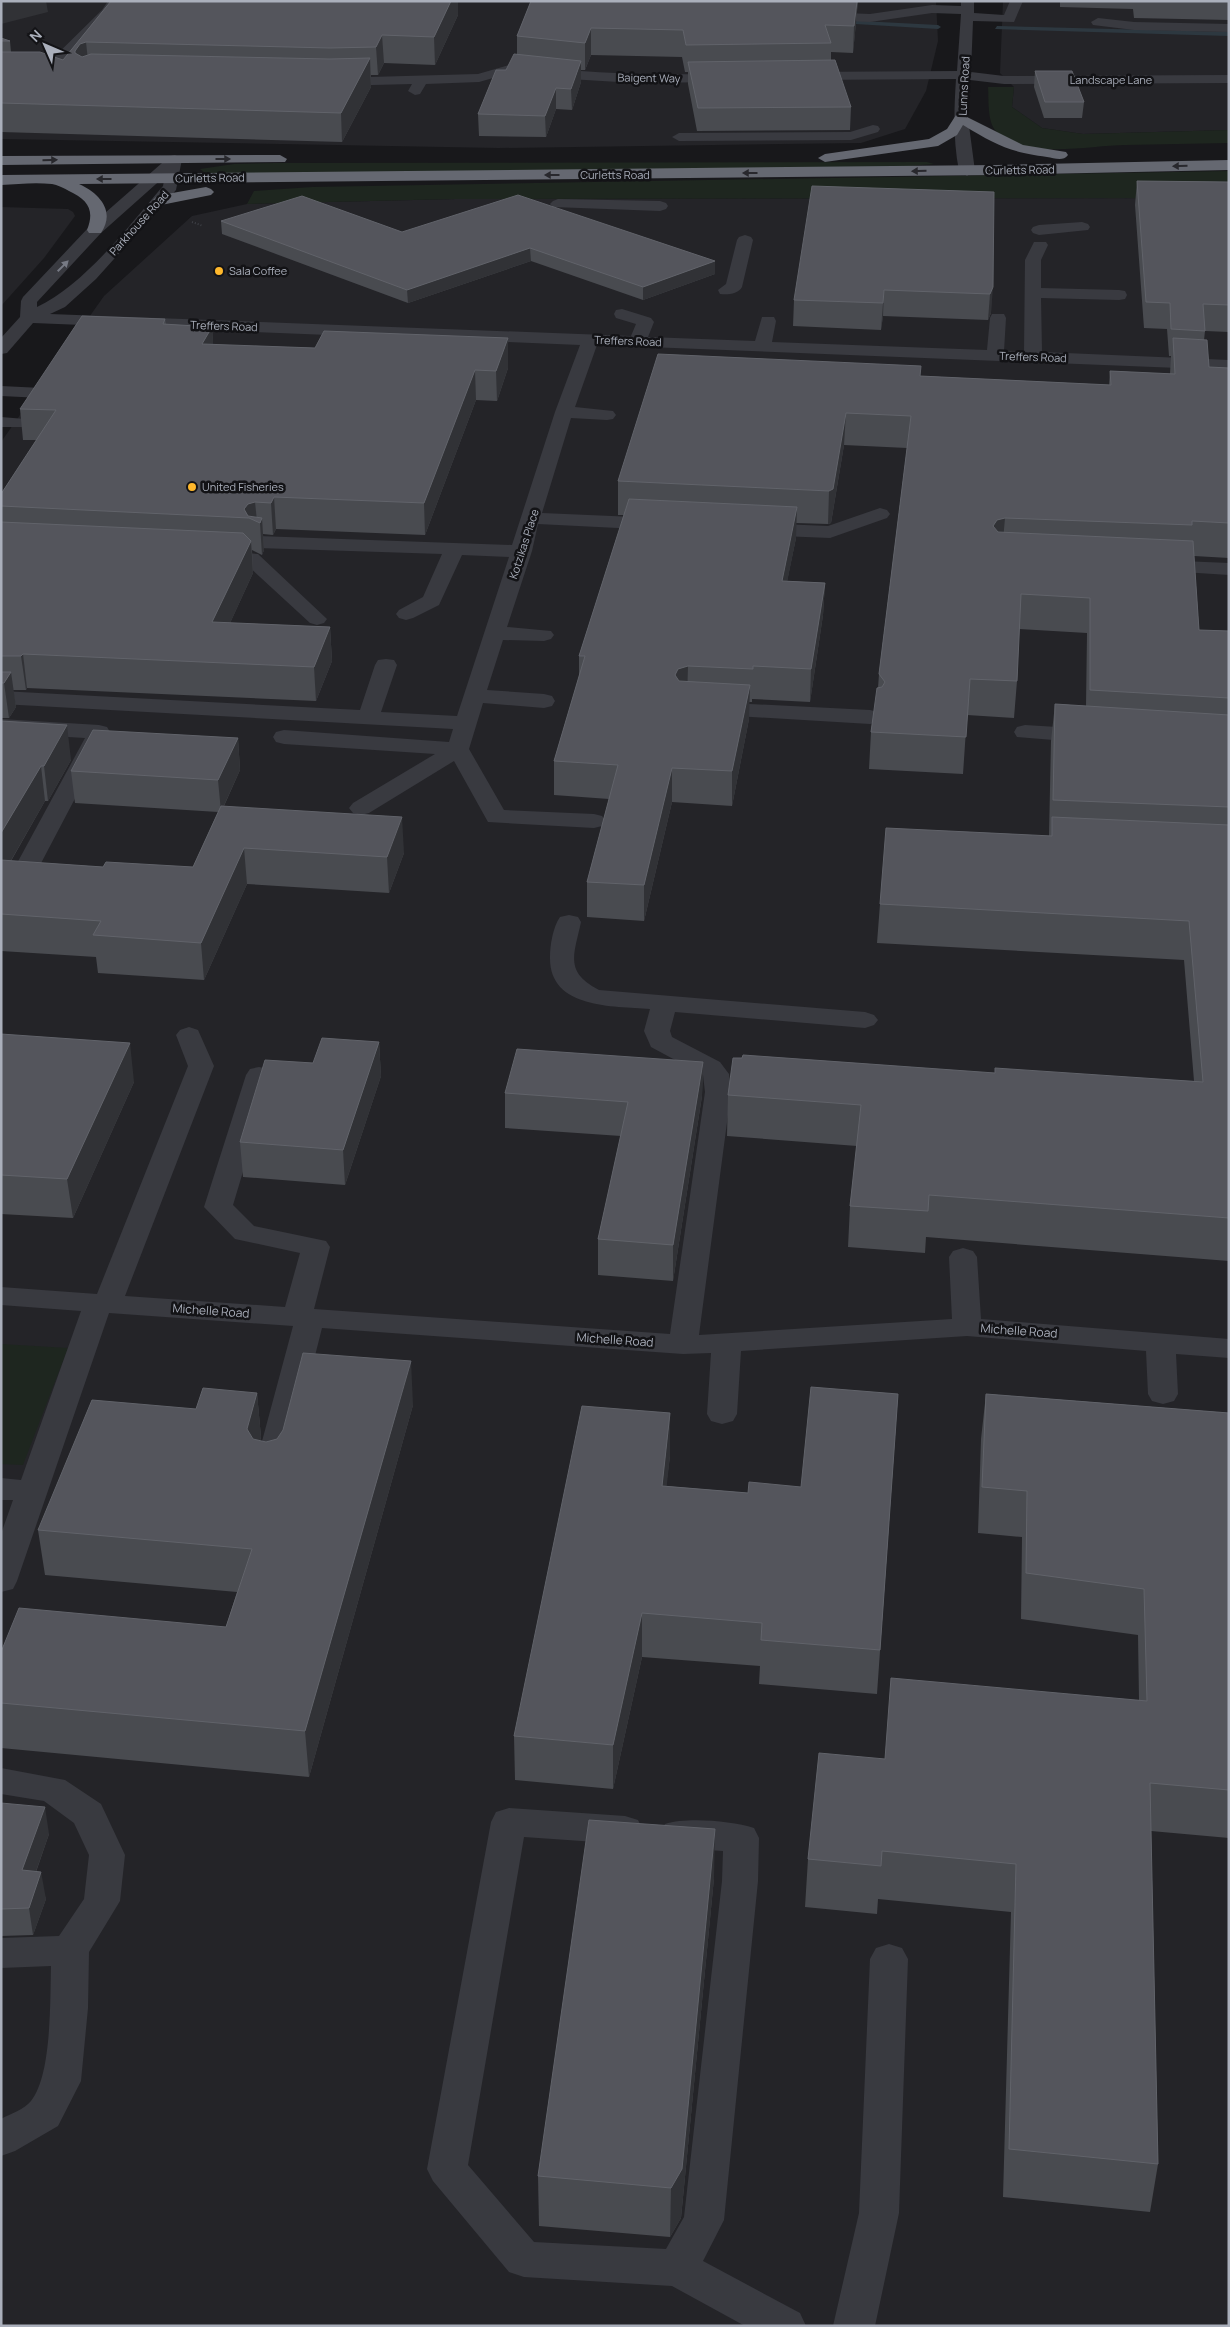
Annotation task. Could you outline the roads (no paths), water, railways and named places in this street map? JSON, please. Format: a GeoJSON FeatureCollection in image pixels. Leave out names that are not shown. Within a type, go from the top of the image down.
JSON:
{"type":"FeatureCollection","features":[{"type":"Feature","properties":{"kind":"highway"},"geometry":{"type":"LineString","coordinates":[[822,158],[933,142],[952,132],[962,118],[1004,143],[1020,149],[1061,155]]}},
{"type":"Feature","properties":{"kind":"highway","name":"Curletts Road"},"geometry":{"type":"LineString","coordinates":[[649,159],[822,158],[966,164],[1061,155],[1229,152]]}},
{"type":"Feature","properties":{"kind":"highway","name":"Curletts Road"},"geometry":{"type":"LineString","coordinates":[[1,161],[294,158]]}},
{"type":"Feature","properties":{"kind":"highway","name":"Curletts Road"},"geometry":{"type":"LineString","coordinates":[[1,180],[377,176],[966,164],[1229,165]]}},
{"type":"Feature","properties":{"kind":"highway"},"geometry":{"type":"LineString","coordinates":[[161,200],[207,191],[377,176]]}},
{"type":"Feature","properties":{"kind":"highway"},"geometry":{"type":"LineString","coordinates":[[56,180],[82,191],[94,201],[100,214],[96,230]]}},
{"type":"Feature","properties":{"kind":"street"},"geometry":{"type":"LineString","coordinates":[[60,69],[114,1]]}},
{"type":"Feature","properties":{"kind":"street"},"geometry":{"type":"LineString","coordinates":[[811,16],[870,18],[932,9],[967,10],[1009,19],[1017,1]]}},
{"type":"Feature","properties":{"kind":"street","name":"Lunns Road"},"geometry":{"type":"LineString","coordinates":[[966,164],[962,118],[967,10]]}},
{"type":"Feature","properties":{"kind":"street"},"geometry":{"type":"LineString","coordinates":[[1098,22],[1134,26],[1229,28]]}},
{"type":"Feature","properties":{"kind":"street"},"geometry":{"type":"LineString","coordinates":[[41,74],[76,63]]}},
{"type":"Feature","properties":{"kind":"street","name":"Baigent Way"},"geometry":{"type":"LineString","coordinates":[[422,80],[479,78],[513,68],[553,74],[636,79],[739,78]]}},
{"type":"Feature","properties":{"kind":"street"},"geometry":{"type":"LineString","coordinates":[[862,75],[866,93]]}},
{"type":"Feature","properties":{"kind":"street"},"geometry":{"type":"LineString","coordinates":[[788,76],[964,75]]}},
{"type":"Feature","properties":{"kind":"street","name":"Landscape Lane"},"geometry":{"type":"LineString","coordinates":[[964,75],[1004,80],[1177,86],[1229,79]]}},
{"type":"Feature","properties":{"kind":"street"},"geometry":{"type":"LineString","coordinates":[[680,79],[680,94]]}},
{"type":"Feature","properties":{"kind":"street"},"geometry":{"type":"LineString","coordinates":[[322,82],[355,86],[422,80]]}},
{"type":"Feature","properties":{"kind":"street"},"geometry":{"type":"LineString","coordinates":[[422,80],[415,90],[447,91]]}},
{"type":"Feature","properties":{"kind":"street"},"geometry":{"type":"LineString","coordinates":[[679,137],[851,136],[873,130]]}},
{"type":"Feature","properties":{"kind":"street","name":"Parkhouse Road"},"geometry":{"type":"LineString","coordinates":[[1,349],[28,318],[59,303],[90,276],[161,200],[171,187],[175,159]]}},
{"type":"Feature","properties":{"kind":"street","name":"Parkhouse Road"},"geometry":{"type":"LineString","coordinates":[[28,318],[30,301],[96,230],[175,159]]}},
{"type":"Feature","properties":{"kind":"street"},"geometry":{"type":"LineString","coordinates":[[558,204],[660,206]]}},
{"type":"Feature","properties":{"kind":"street"},"geometry":{"type":"LineString","coordinates":[[1032,357],[1033,260],[1040,238],[1082,227]]}},
{"type":"Feature","properties":{"kind":"street"},"geometry":{"type":"LineString","coordinates":[[726,290],[734,286],[745,240]]}},
{"type":"Feature","properties":{"kind":"street"},"geometry":{"type":"LineString","coordinates":[[90,276],[88,301],[104,321]]}},
{"type":"Feature","properties":{"kind":"street"},"geometry":{"type":"LineString","coordinates":[[1034,293],[1093,301],[1119,295]]}},
{"type":"Feature","properties":{"kind":"street"},"geometry":{"type":"LineString","coordinates":[[352,331],[360,311]]}},
{"type":"Feature","properties":{"kind":"street"},"geometry":{"type":"LineString","coordinates":[[622,314],[653,319],[638,342]]}},
{"type":"Feature","properties":{"kind":"street","name":"Treffers Road"},"geometry":{"type":"LineString","coordinates":[[28,318],[104,321],[276,335],[352,331],[638,342],[734,352],[763,346],[1032,357],[1096,353],[1229,365]]}},
{"type":"Feature","properties":{"kind":"street"},"geometry":{"type":"LineString","coordinates":[[995,356],[998,318]]}},
{"type":"Feature","properties":{"kind":"street"},"geometry":{"type":"LineString","coordinates":[[763,346],[768,321]]}},
{"type":"Feature","properties":{"kind":"street","name":"Kotzikas Place"},"geometry":{"type":"LineString","coordinates":[[458,749],[564,412],[590,340]]}},
{"type":"Feature","properties":{"kind":"street"},"geometry":{"type":"LineString","coordinates":[[1,391],[42,393]]}},
{"type":"Feature","properties":{"kind":"street"},"geometry":{"type":"LineString","coordinates":[[564,412],[606,414]]}},
{"type":"Feature","properties":{"kind":"street"},"geometry":{"type":"LineString","coordinates":[[742,528],[830,532],[880,514]]}},
{"type":"Feature","properties":{"kind":"street"},"geometry":{"type":"LineString","coordinates":[[532,518],[674,525]]}},
{"type":"Feature","properties":{"kind":"street"},"geometry":{"type":"LineString","coordinates":[[258,542],[522,550]]}},
{"type":"Feature","properties":{"kind":"street"},"geometry":{"type":"LineString","coordinates":[[406,614],[432,600],[455,548]]}},
{"type":"Feature","properties":{"kind":"street"},"geometry":{"type":"LineString","coordinates":[[201,556],[251,558],[316,620]]}},
{"type":"Feature","properties":{"kind":"street"},"geometry":{"type":"LineString","coordinates":[[1140,566],[1229,569]]}},
{"type":"Feature","properties":{"kind":"street"},"geometry":{"type":"LineString","coordinates":[[495,633],[544,635]]}},
{"type":"Feature","properties":{"kind":"street"},"geometry":{"type":"LineString","coordinates":[[369,716],[386,665]]}},
{"type":"Feature","properties":{"kind":"street"},"geometry":{"type":"LineString","coordinates":[[475,696],[544,701]]}},
{"type":"Feature","properties":{"kind":"street"},"geometry":{"type":"LineString","coordinates":[[1,697],[369,716],[466,723]]}},
{"type":"Feature","properties":{"kind":"street"},"geometry":{"type":"LineString","coordinates":[[687,708],[870,717]]}},
{"type":"Feature","properties":{"kind":"street"},"geometry":{"type":"LineString","coordinates":[[1,726],[99,732],[16,886],[1,885]]}},
{"type":"Feature","properties":{"kind":"street"},"geometry":{"type":"LineString","coordinates":[[1025,732],[1112,737]]}},
{"type":"Feature","properties":{"kind":"street"},"geometry":{"type":"LineString","coordinates":[[284,737],[458,749]]}},
{"type":"Feature","properties":{"kind":"street"},"geometry":{"type":"LineString","coordinates":[[361,808],[458,749]]}},
{"type":"Feature","properties":{"kind":"street"},"geometry":{"type":"LineString","coordinates":[[458,749],[496,817],[594,821]]}},
{"type":"Feature","properties":{"kind":"street"},"geometry":{"type":"LineString","coordinates":[[568,922],[562,952],[562,971],[576,988],[593,997],[865,1020]]}},
{"type":"Feature","properties":{"kind":"street"},"geometry":{"type":"LineString","coordinates":[[664,1004],[657,1031],[660,1041],[711,1068],[716,1074],[718,1092],[682,1345]]}},
{"type":"Feature","properties":{"kind":"street"},"geometry":{"type":"LineString","coordinates":[[1,1582],[32,1491],[103,1303],[201,1066],[189,1035]]}},
{"type":"Feature","properties":{"kind":"street"},"geometry":{"type":"LineString","coordinates":[[258,1075],[218,1207],[245,1233],[316,1247],[304,1317],[269,1474]]}},
{"type":"Feature","properties":{"kind":"street"},"geometry":{"type":"LineString","coordinates":[[963,1257],[967,1326]]}},
{"type":"Feature","properties":{"kind":"street","name":"Michelle Road"},"geometry":{"type":"LineString","coordinates":[[1,1296],[682,1345],[967,1326],[1229,1349]]}},
{"type":"Feature","properties":{"kind":"street"},"geometry":{"type":"LineString","coordinates":[[722,1414],[727,1342]]}},
{"type":"Feature","properties":{"kind":"street"},"geometry":{"type":"LineString","coordinates":[[1160,1342],[1163,1394]]}},
{"type":"Feature","properties":{"kind":"street"},"geometry":{"type":"LineString","coordinates":[[1,1489],[32,1491]]}},
{"type":"Feature","properties":{"kind":"street"},"geometry":{"type":"LineString","coordinates":[[1,1781],[53,1789],[88,1814],[107,1855],[102,1901],[70,1950],[69,2008],[62,2081],[44,2114],[1,2139]]}},
{"type":"Feature","properties":{"kind":"street"},"geometry":{"type":"LineString","coordinates":[[677,2268],[704,2220],[740,1881],[742,1838],[509,1822],[447,2170],[524,2259],[677,2268],[785,2326]]}},
{"type":"Feature","properties":{"kind":"street"},"geometry":{"type":"LineString","coordinates":[[1,1953],[70,1950]]}},
{"type":"Feature","properties":{"kind":"street"},"geometry":{"type":"LineString","coordinates":[[854,2326],[879,2214],[889,1959]]}},
{"type":"Feature","properties":{"kind":"waterway"},"geometry":{"type":"LineString","coordinates":[[841,22],[938,27]]}},
{"type":"Feature","properties":{"kind":"waterway"},"geometry":{"type":"LineString","coordinates":[[997,28],[1229,34]]}},
{"type":"Feature","properties":{"kind":"place","name":"Sala Coffee"},"geometry":{"type":"Point","coordinates":[219,271]}},
{"type":"Feature","properties":{"kind":"place","name":"United Fisheries"},"geometry":{"type":"Point","coordinates":[192,487]}}]}
